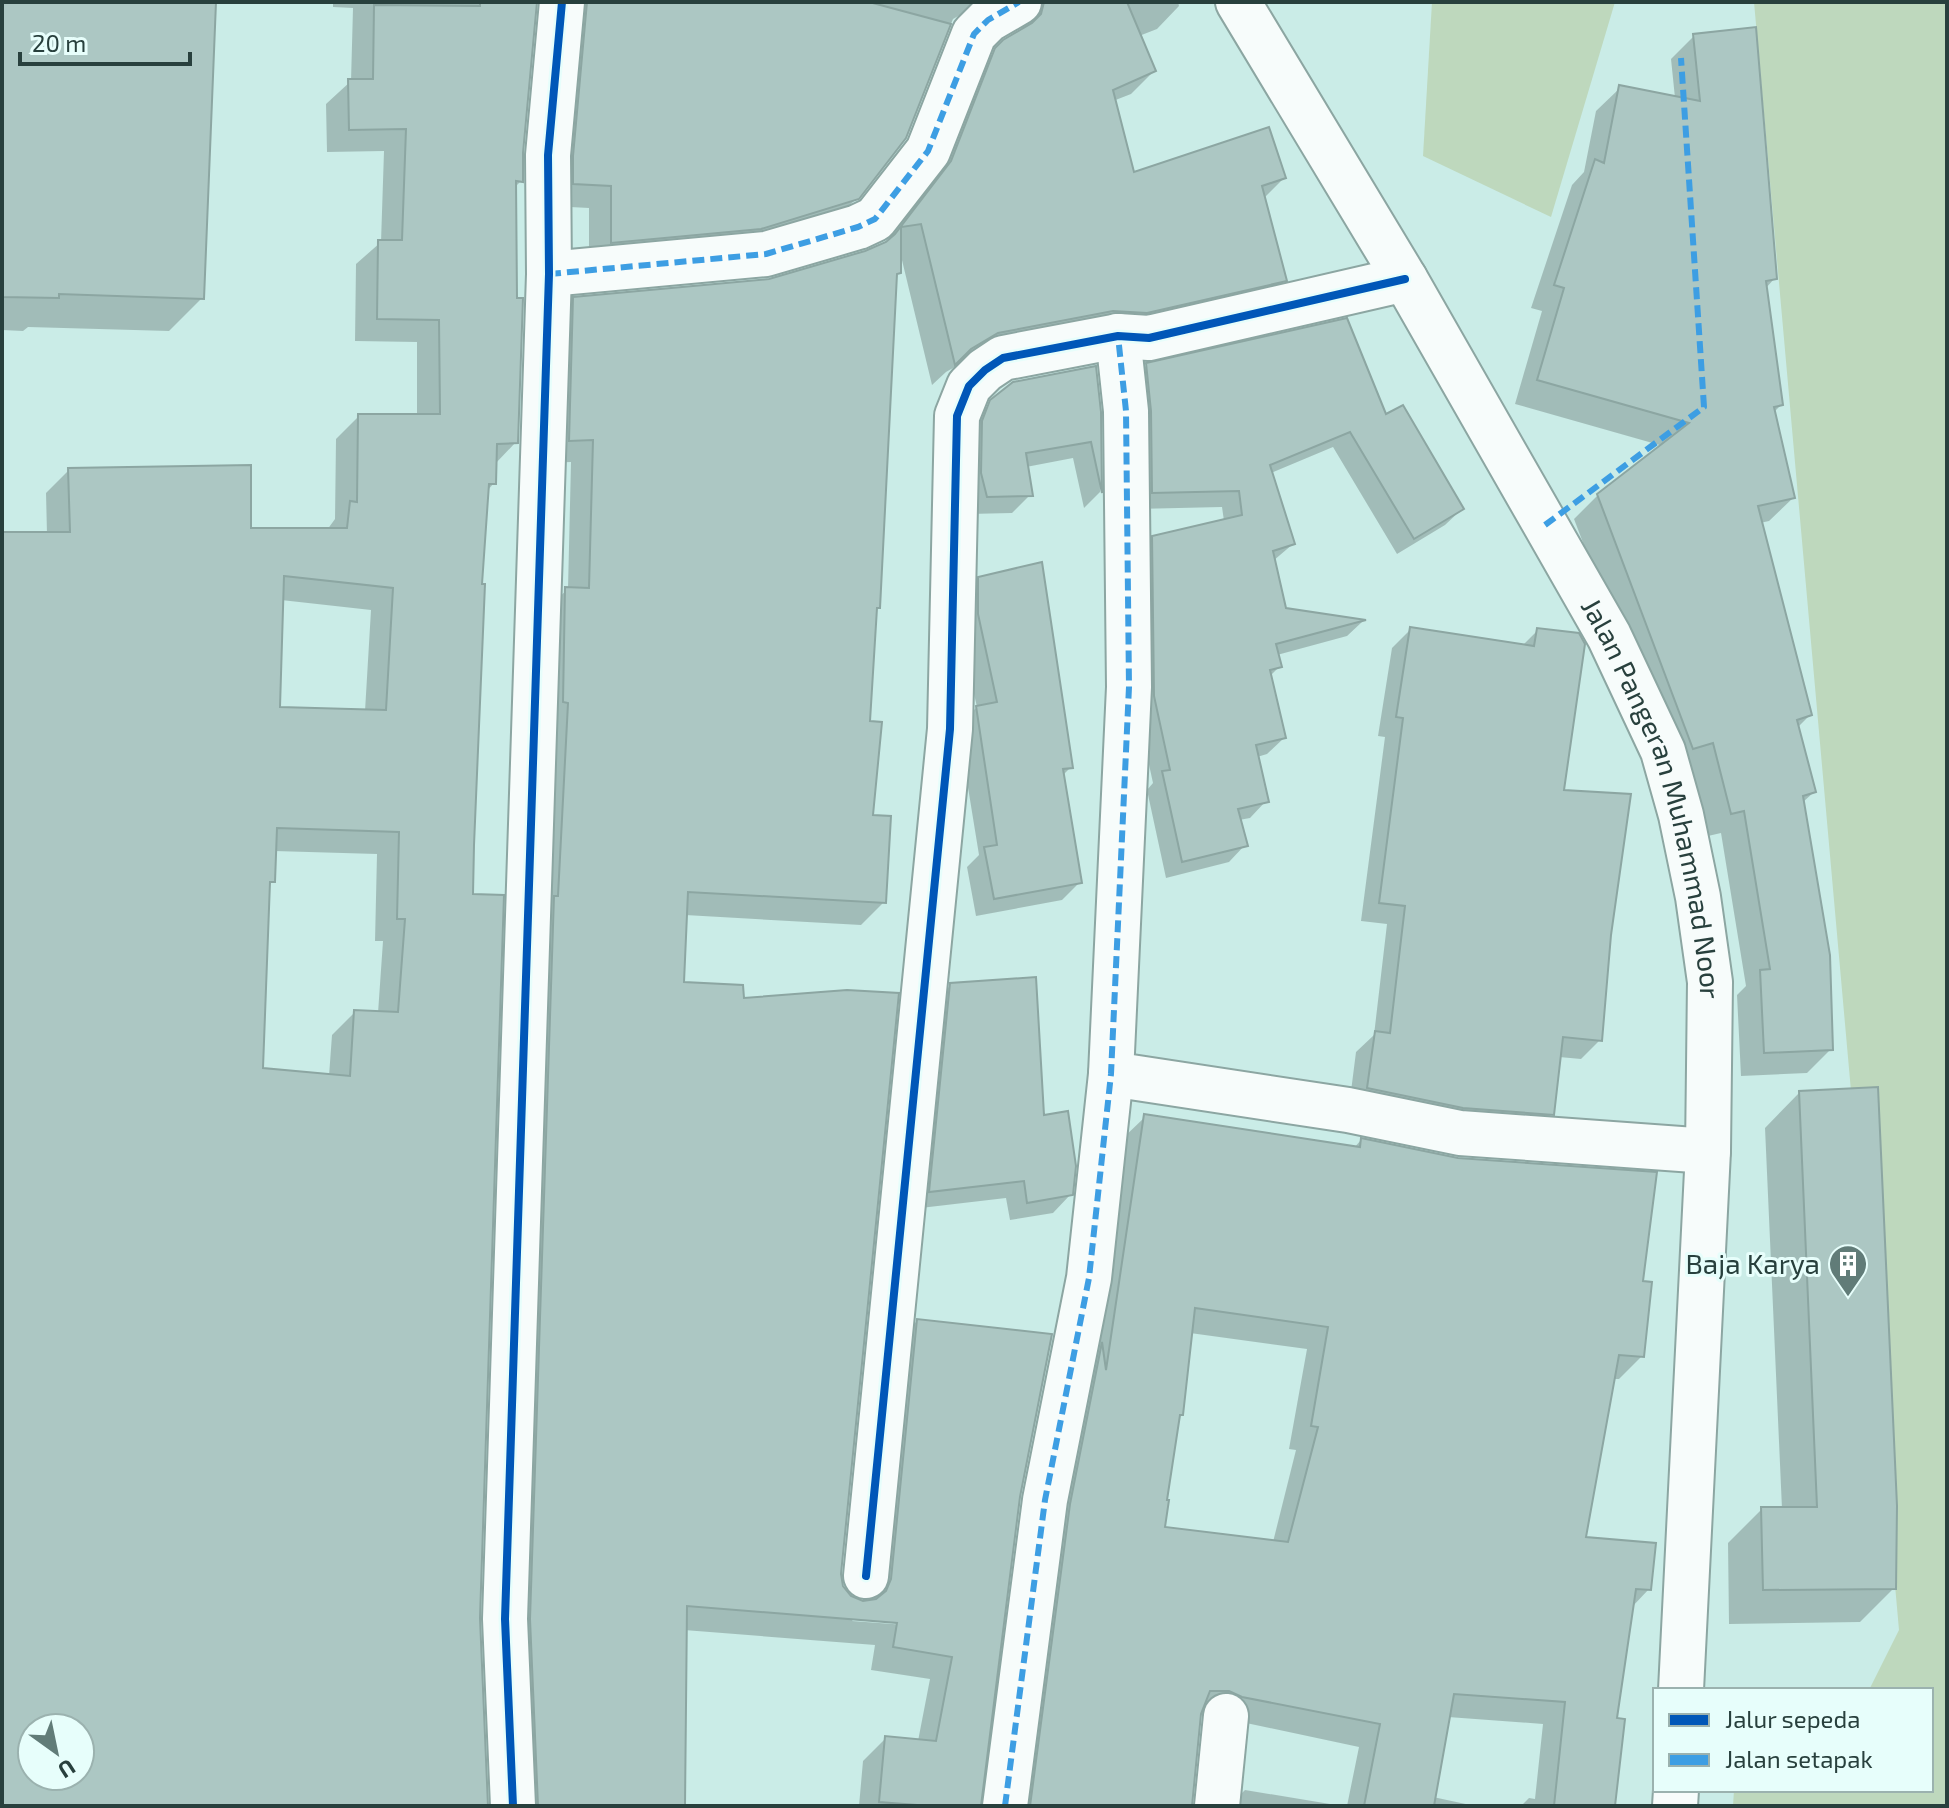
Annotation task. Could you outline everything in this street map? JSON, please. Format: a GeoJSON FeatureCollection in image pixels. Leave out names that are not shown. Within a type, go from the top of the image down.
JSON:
{"type":"FeatureCollection","features":[{"type":"Feature","properties":{"kind":"street"},"geometry":{"type":"LineString","coordinates":[[513,1806],[505,1619],[549,274],[548,155],[562,2]]}},
{"type":"Feature","properties":{"kind":"street"},"geometry":{"type":"LineString","coordinates":[[549,274],[766,254],[858,227],[875,219],[928,151],[974,34],[988,20],[1019,2]]}},
{"type":"Feature","properties":{"kind":"street","name":"Jalan Pangeran Muhammad Noor"},"geometry":{"type":"LineString","coordinates":[[1238,2],[1405,279],[1609,636],[1663,751],[1681,815],[1698,897],[1710,982],[1708,1151],[1681,1688]]}},
{"type":"Feature","properties":{"kind":"street"},"geometry":{"type":"LineString","coordinates":[[866,1576],[950,729],[957,416],[969,386],[1003,358],[1118,336],[1149,338],[1405,279]]}},
{"type":"Feature","properties":{"kind":"street"},"geometry":{"type":"LineString","coordinates":[[1005,1806],[1045,1500],[1089,1278],[1111,1074],[1129,687],[1126,411],[1118,336]]}},
{"type":"Feature","properties":{"kind":"street"},"geometry":{"type":"LineString","coordinates":[[1111,1074],[1348,1110],[1460,1133],[1708,1151]]}},
{"type":"Feature","properties":{"kind":"street"},"geometry":{"type":"LineString","coordinates":[[1217,1806],[1226,1716]]}},
{"type":"Feature","properties":{"kind":"green space"},"geometry":{"type":"Polygon","coordinates":[[[1432,2],[1615,2],[1551,217],[1423,156],[1432,2]]]}},
{"type":"Feature","properties":{"kind":"green space"},"geometry":{"type":"Polygon","coordinates":[[[1754,2],[1947,2],[1947,1806],[1733,1806],[1734,1792],[1933,1792],[1933,1688],[1870,1688],[1899,1630],[1754,2]]]}},
{"type":"Feature","properties":{"kind":"building"},"geometry":{"type":"Polygon","coordinates":[[[2,2],[216,2],[204,299],[59,294],[59,298],[2,297],[2,2]]]}},
{"type":"Feature","properties":{"kind":"building"},"geometry":{"type":"Polygon","coordinates":[[[480,2],[537,2],[523,182],[516,181],[517,298],[523,298],[518,443],[497,444],[496,484],[489,484],[482,584],[485,584],[474,845],[473,894],[504,895],[480,1618],[488,1806],[2,1806],[2,532],[70,532],[68,468],[251,465],[251,528],[347,528],[350,501],[357,502],[358,414],[440,414],[439,320],[377,319],[378,240],[402,240],[406,129],[349,130],[348,79],[373,79],[374,5],[480,6],[480,2]],[[284,576],[280,707],[386,710],[393,588],[284,576]],[[277,828],[275,882],[270,882],[263,1068],[350,1076],[354,1010],[398,1012],[405,919],[397,919],[399,832],[277,828]]]}},
{"type":"Feature","properties":{"kind":"building"},"geometry":{"type":"Polygon","coordinates":[[[587,2],[869,2],[951,24],[906,138],[859,199],[761,229],[611,243],[611,186],[573,184],[587,2]]]}},
{"type":"Feature","properties":{"kind":"building"},"geometry":{"type":"Polygon","coordinates":[[[1044,2],[1127,2],[1156,71],[1113,90],[1134,172],[1269,127],[1286,178],[1262,186],[1287,281],[1147,313],[1113,311],[998,333],[971,349],[955,365],[921,224],[901,227],[901,273],[897,274],[880,608],[877,608],[870,721],[882,722],[873,815],[891,816],[886,903],[688,892],[684,982],[743,985],[744,998],[847,990],[899,993],[841,1574],[843,1586],[851,1596],[863,1601],[876,1599],[886,1591],[891,1579],[917,1319],[1052,1334],[1020,1497],[981,1806],[879,1802],[885,1736],[936,1741],[952,1657],[893,1647],[897,1623],[687,1606],[685,1806],[538,1806],[530,1619],[554,896],[558,896],[568,703],[563,702],[565,587],[589,588],[593,440],[569,441],[573,297],[769,279],[886,242],[951,161],[995,48],[1032,23],[1041,14],[1044,2]]]}},
{"type":"Feature","properties":{"kind":"building"},"geometry":{"type":"Polygon","coordinates":[[[1756,27],[1777,279],[1766,281],[1783,405],[1774,407],[1795,498],[1758,506],[1812,715],[1797,720],[1816,792],[1803,796],[1830,955],[1833,1050],[1764,1053],[1760,970],[1770,969],[1744,811],[1731,814],[1713,743],[1693,749],[1597,494],[1689,423],[1537,380],[1564,288],[1554,285],[1595,159],[1604,163],[1619,85],[1700,101],[1693,34],[1756,27]]]}},
{"type":"Feature","properties":{"kind":"building"},"geometry":{"type":"Polygon","coordinates":[[[1347,318],[1386,414],[1403,405],[1464,509],[1414,539],[1350,432],[1270,465],[1295,544],[1273,551],[1286,608],[1366,620],[1276,644],[1282,667],[1270,670],[1286,738],[1256,745],[1269,802],[1238,809],[1248,846],[1182,862],[1162,771],[1170,770],[1154,696],[1152,536],[1242,515],[1239,491],[1152,493],[1151,411],[1146,363],[1347,318]]]}},
{"type":"Feature","properties":{"kind":"building"},"geometry":{"type":"Polygon","coordinates":[[[1096,366],[1101,412],[1102,493],[1091,442],[1026,453],[1033,496],[987,497],[981,473],[982,421],[990,400],[1013,382],[1096,366]]]}},
{"type":"Feature","properties":{"kind":"building"},"geometry":{"type":"Polygon","coordinates":[[[1042,562],[1073,768],[1063,769],[1082,883],[994,899],[984,847],[997,845],[976,706],[997,702],[978,614],[978,577],[1042,562]]]}},
{"type":"Feature","properties":{"kind":"building"},"geometry":{"type":"Polygon","coordinates":[[[1410,627],[1534,646],[1537,628],[1579,633],[1585,644],[1564,790],[1631,794],[1611,935],[1602,1041],[1563,1037],[1554,1115],[1463,1108],[1367,1088],[1375,1031],[1390,1033],[1405,906],[1379,903],[1403,718],[1396,717],[1410,627]]]}},
{"type":"Feature","properties":{"kind":"building"},"geometry":{"type":"Polygon","coordinates":[[[1036,977],[1044,1115],[1068,1111],[1076,1166],[1073,1195],[1027,1203],[1024,1181],[929,1192],[950,983],[1036,977]]]}},
{"type":"Feature","properties":{"kind":"building","name":"Baja Karya"},"geometry":{"type":"Polygon","coordinates":[[[1878,1087],[1897,1506],[1896,1589],[1763,1590],[1761,1507],[1817,1507],[1799,1091],[1878,1087]]]}},
{"type":"Feature","properties":{"kind":"building"},"geometry":{"type":"Polygon","coordinates":[[[1144,1114],[1360,1147],[1361,1138],[1458,1158],[1657,1172],[1643,1281],[1652,1282],[1644,1357],[1619,1355],[1586,1537],[1656,1543],[1651,1590],[1636,1589],[1617,1718],[1625,1719],[1615,1806],[1554,1806],[1565,1702],[1454,1694],[1434,1806],[1364,1806],[1380,1724],[1242,1697],[1229,1691],[1210,1691],[1201,1714],[1192,1806],[1030,1806],[1070,1504],[1102,1342],[1106,1370],[1144,1114]],[[1195,1308],[1183,1415],[1180,1415],[1165,1527],[1288,1542],[1318,1427],[1311,1426],[1328,1327],[1195,1308]]]}},
{"type":"Feature","properties":{"kind":"marked path"},"geometry":{"type":"LineString","coordinates":[[549,274],[766,254],[858,227],[875,219],[928,151],[974,34],[988,20],[1019,2]]}},
{"type":"Feature","properties":{"kind":"marked path"},"geometry":{"type":"LineString","coordinates":[[1545,525],[1704,407],[1681,58]]}},
{"type":"Feature","properties":{"kind":"marked path"},"geometry":{"type":"LineString","coordinates":[[1005,1806],[1045,1500],[1089,1278],[1111,1074],[1129,687],[1126,411],[1118,336]]}},
{"type":"Feature","properties":{"kind":"cycle path"},"geometry":{"type":"LineString","coordinates":[[513,1806],[505,1619],[549,274],[548,155],[562,2]]}},
{"type":"Feature","properties":{"kind":"cycle path"},"geometry":{"type":"LineString","coordinates":[[866,1576],[950,729],[957,416],[969,386],[1003,358],[1118,336],[1149,338],[1405,279]]}},
{"type":"Feature","properties":{"kind":"place","name":"Baja Karya"},"geometry":{"type":"Point","coordinates":[1848,1298]}}]}
